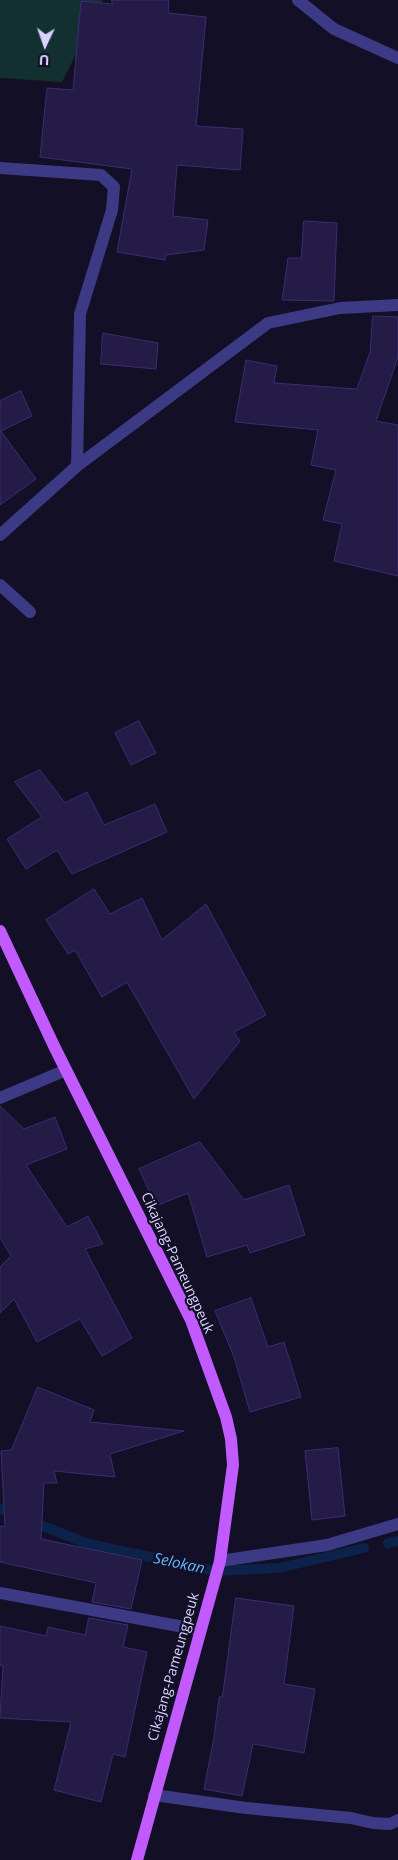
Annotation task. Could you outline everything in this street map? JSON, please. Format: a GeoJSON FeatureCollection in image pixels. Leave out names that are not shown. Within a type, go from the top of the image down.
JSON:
{"type":"FeatureCollection","features":[{"type":"Feature","properties":{"kind":"main road","name":"Cikajang-Pameungpeuk"},"geometry":{"type":"LineString","coordinates":[[0,931],[66,1070],[191,1320],[226,1417],[233,1465],[219,1564],[137,1860]]}},
{"type":"Feature","properties":{"kind":"street"},"geometry":{"type":"LineString","coordinates":[[298,0],[334,29],[398,58]]}},
{"type":"Feature","properties":{"kind":"street"},"geometry":{"type":"LineString","coordinates":[[0,168],[100,175],[114,187],[112,210],[80,314],[78,466]]}},
{"type":"Feature","properties":{"kind":"street"},"geometry":{"type":"LineString","coordinates":[[0,535],[78,466],[268,324],[340,308],[398,305]]}},
{"type":"Feature","properties":{"kind":"street"},"geometry":{"type":"LineString","coordinates":[[0,585],[30,612]]}},
{"type":"Feature","properties":{"kind":"street"},"geometry":{"type":"LineString","coordinates":[[0,1098],[66,1070]]}},
{"type":"Feature","properties":{"kind":"street"},"geometry":{"type":"LineString","coordinates":[[219,1564],[327,1546],[398,1524]]}},
{"type":"Feature","properties":{"kind":"street"},"geometry":{"type":"LineString","coordinates":[[0,1593],[200,1630]]}},
{"type":"Feature","properties":{"kind":"street"},"geometry":{"type":"LineString","coordinates":[[154,1795],[246,1808],[351,1818],[373,1823],[390,1824],[398,1820]]}},
{"type":"Feature","properties":{"kind":"green space"},"geometry":{"type":"Polygon","coordinates":[[[0,0],[103,0],[62,82],[0,78],[0,0]]]}},
{"type":"Feature","properties":{"kind":"building"},"geometry":{"type":"Polygon","coordinates":[[[112,0],[169,0],[168,13],[206,17],[196,126],[243,129],[240,170],[177,165],[173,216],[208,220],[204,250],[166,255],[165,260],[117,252],[132,169],[40,157],[47,88],[73,90],[81,1],[112,4],[112,0]]]}},
{"type":"Feature","properties":{"kind":"building"},"geometry":{"type":"Polygon","coordinates":[[[304,221],[337,223],[334,301],[282,300],[288,258],[301,258],[304,221]]]}},
{"type":"Feature","properties":{"kind":"building"},"geometry":{"type":"Polygon","coordinates":[[[373,316],[398,317],[398,357],[376,421],[398,425],[398,576],[334,561],[342,524],[323,520],[336,470],[311,465],[318,430],[235,422],[246,360],[277,366],[274,383],[357,389],[370,352],[373,316]]]}},
{"type":"Feature","properties":{"kind":"building"},"geometry":{"type":"Polygon","coordinates":[[[103,333],[158,343],[156,369],[101,364],[103,333]]]}},
{"type":"Feature","properties":{"kind":"building"},"geometry":{"type":"Polygon","coordinates":[[[21,391],[32,416],[1,431],[36,479],[0,505],[0,401],[21,391]]]}},
{"type":"Feature","properties":{"kind":"building"},"geometry":{"type":"Polygon","coordinates":[[[139,721],[156,753],[131,765],[115,733],[139,721]]]}},
{"type":"Feature","properties":{"kind":"building"},"geometry":{"type":"Polygon","coordinates":[[[40,770],[65,803],[87,792],[104,825],[155,804],[167,832],[72,874],[57,850],[26,869],[7,839],[42,817],[15,782],[40,770]]]}},
{"type":"Feature","properties":{"kind":"building"},"geometry":{"type":"Polygon","coordinates":[[[94,889],[110,914],[142,898],[162,940],[206,904],[266,1015],[234,1032],[240,1041],[194,1099],[127,982],[102,997],[75,950],[68,954],[46,920],[94,889]]]}},
{"type":"Feature","properties":{"kind":"building"},"geometry":{"type":"Polygon","coordinates":[[[0,1106],[24,1129],[55,1117],[67,1149],[26,1165],[67,1227],[88,1216],[103,1244],[85,1249],[132,1338],[102,1356],[80,1319],[37,1342],[14,1299],[0,1313],[0,1267],[11,1256],[0,1238],[0,1106]]]}},
{"type":"Feature","properties":{"kind":"building"},"geometry":{"type":"Polygon","coordinates":[[[200,1142],[244,1200],[289,1185],[305,1235],[250,1253],[247,1245],[207,1257],[188,1193],[156,1206],[139,1169],[200,1142]]]}},
{"type":"Feature","properties":{"kind":"building"},"geometry":{"type":"Polygon","coordinates":[[[251,1298],[268,1347],[284,1342],[301,1397],[250,1412],[234,1357],[215,1311],[251,1298]]]}},
{"type":"Feature","properties":{"kind":"building"},"geometry":{"type":"Polygon","coordinates":[[[38,1387],[94,1410],[90,1422],[184,1431],[110,1454],[115,1477],[54,1471],[57,1483],[44,1483],[41,1539],[142,1560],[131,1609],[92,1602],[96,1583],[0,1562],[0,1526],[5,1527],[1,1451],[11,1450],[38,1387]]]}},
{"type":"Feature","properties":{"kind":"building"},"geometry":{"type":"Polygon","coordinates":[[[338,1448],[345,1516],[312,1520],[305,1451],[338,1448]]]}},
{"type":"Feature","properties":{"kind":"building"},"geometry":{"type":"Polygon","coordinates":[[[236,1598],[294,1606],[284,1684],[315,1689],[304,1753],[253,1744],[242,1796],[204,1789],[214,1737],[219,1697],[222,1697],[236,1598]]]}},
{"type":"Feature","properties":{"kind":"building"},"geometry":{"type":"Polygon","coordinates":[[[89,1618],[128,1625],[123,1647],[147,1652],[125,1757],[113,1754],[101,1802],[54,1790],[71,1722],[0,1718],[3,1666],[0,1665],[0,1626],[46,1636],[48,1627],[85,1635],[89,1618]]]}},
{"type":"Feature","properties":{"kind":"waterway","name":"Selokan"},"geometry":{"type":"LineString","coordinates":[[0,1509],[17,1515]]}},
{"type":"Feature","properties":{"kind":"waterway","name":"Selokan"},"geometry":{"type":"LineString","coordinates":[[30,1521],[89,1544],[216,1571],[279,1568],[364,1548]]}},
{"type":"Feature","properties":{"kind":"waterway","name":"Selokan"},"geometry":{"type":"LineString","coordinates":[[388,1543],[398,1541]]}}]}
